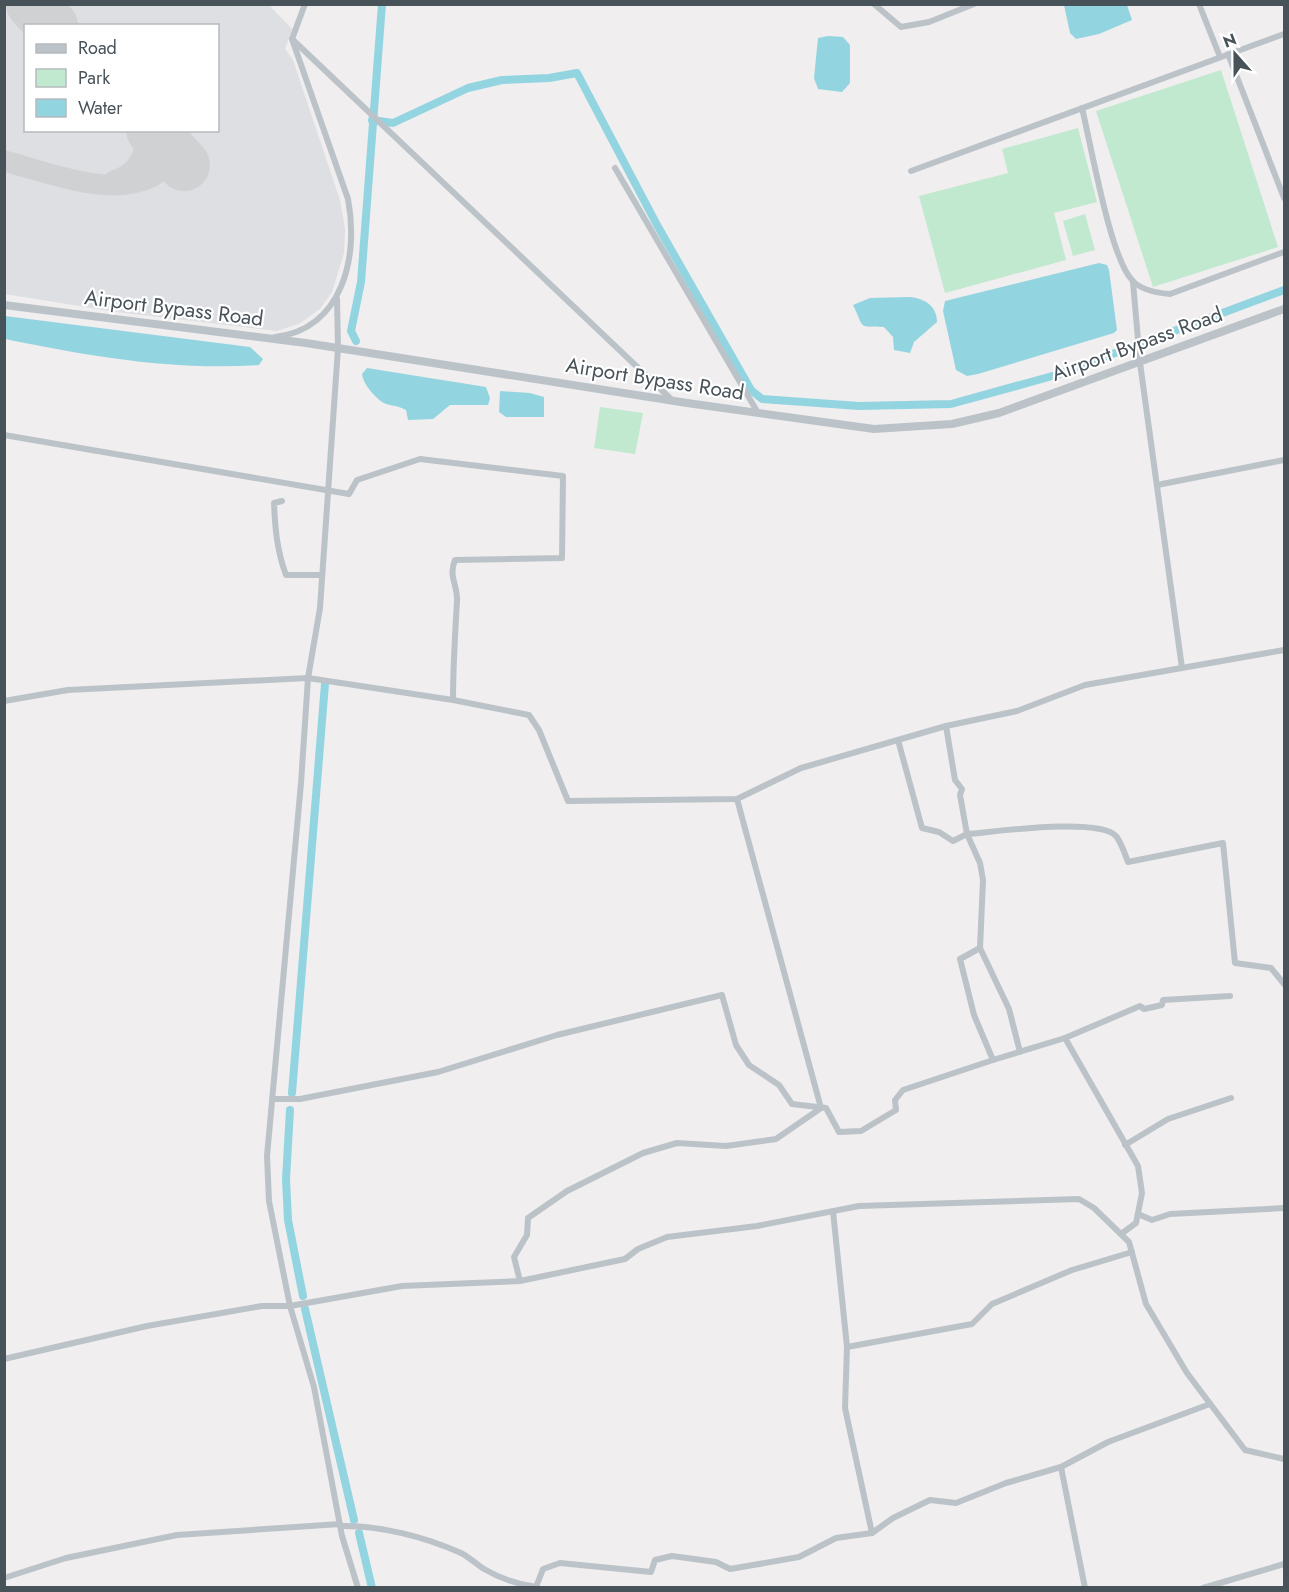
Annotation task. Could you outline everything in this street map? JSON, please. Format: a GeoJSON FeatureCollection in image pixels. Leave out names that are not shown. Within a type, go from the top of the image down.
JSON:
{"type":"FeatureCollection","features":[{"type":"Feature","properties":{"kind":"street"},"geometry":{"type":"LineString","coordinates":[[305,4],[291,39],[319,111],[351,215],[350,247],[337,299],[339,348],[320,608],[308,678],[302,783],[267,1156],[269,1201],[290,1306],[314,1387],[340,1525],[358,1587]]}},
{"type":"Feature","properties":{"kind":"street"},"geometry":{"type":"LineString","coordinates":[[874,4],[901,27],[921,24],[974,4]]}},
{"type":"Feature","properties":{"kind":"street"},"geometry":{"type":"LineString","coordinates":[[1199,4],[1220,57]]}},
{"type":"Feature","properties":{"kind":"street"},"geometry":{"type":"LineString","coordinates":[[910,171],[1284,34]]}},
{"type":"Feature","properties":{"kind":"street"},"geometry":{"type":"LineString","coordinates":[[291,39],[672,400]]}},
{"type":"Feature","properties":{"kind":"street"},"geometry":{"type":"LineString","coordinates":[[1228,54],[1284,198]]}},
{"type":"Feature","properties":{"kind":"street"},"geometry":{"type":"LineString","coordinates":[[1082,108],[1118,258],[1133,282],[1140,363],[1182,668]]}},
{"type":"Feature","properties":{"kind":"street"},"geometry":{"type":"LineString","coordinates":[[615,168],[758,412]]}},
{"type":"Feature","properties":{"kind":"street"},"geometry":{"type":"LineString","coordinates":[[1133,282],[1156,292],[1170,294],[1284,252]]}},
{"type":"Feature","properties":{"kind":"street"},"geometry":{"type":"LineString","coordinates":[[265,338],[284,336],[312,324],[337,299]]}},
{"type":"Feature","properties":{"kind":"street","name":"Airport Bypass Road"},"geometry":{"type":"LineString","coordinates":[[4,305],[339,348],[874,429],[952,424],[999,413],[1284,309]]}},
{"type":"Feature","properties":{"kind":"street"},"geometry":{"type":"LineString","coordinates":[[4,435],[327,492],[351,493],[357,480],[420,459],[563,476],[562,558],[455,560],[451,580],[457,597],[452,641],[453,700]]}},
{"type":"Feature","properties":{"kind":"street"},"geometry":{"type":"LineString","coordinates":[[1157,485],[1284,460]]}},
{"type":"Feature","properties":{"kind":"street"},"geometry":{"type":"LineString","coordinates":[[282,501],[274,503],[279,558],[286,575],[322,575]]}},
{"type":"Feature","properties":{"kind":"street"},"geometry":{"type":"LineString","coordinates":[[4,701],[68,690],[308,678],[453,700],[529,715],[539,730],[568,801],[738,799],[801,768],[946,726],[1017,711],[1085,685],[1284,650]]}},
{"type":"Feature","properties":{"kind":"street"},"geometry":{"type":"LineString","coordinates":[[946,726],[955,780],[962,789],[960,795],[967,834],[980,863],[983,880],[980,948],[1008,1009],[1020,1052]]}},
{"type":"Feature","properties":{"kind":"street"},"geometry":{"type":"LineString","coordinates":[[898,740],[922,828],[939,832],[953,841],[967,834],[1068,826],[1105,831],[1115,836],[1128,862],[1223,843],[1235,963],[1271,968],[1284,984]]}},
{"type":"Feature","properties":{"kind":"street"},"geometry":{"type":"LineString","coordinates":[[738,799],[821,1108]]}},
{"type":"Feature","properties":{"kind":"street"},"geometry":{"type":"LineString","coordinates":[[980,948],[960,959],[974,1015],[993,1060]]}},
{"type":"Feature","properties":{"kind":"street"},"geometry":{"type":"LineString","coordinates":[[272,1099],[300,1099],[438,1072],[557,1035],[722,995],[736,1045],[749,1065],[779,1085],[792,1104],[826,1108],[839,1132],[861,1131],[896,1110],[896,1100],[903,1090],[1065,1038],[1140,1006],[1144,1008],[1162,1005],[1163,1000],[1230,996]]}},
{"type":"Feature","properties":{"kind":"street"},"geometry":{"type":"LineString","coordinates":[[1065,1038],[1138,1166],[1142,1193],[1136,1223],[1121,1234]]}},
{"type":"Feature","properties":{"kind":"street"},"geometry":{"type":"LineString","coordinates":[[1125,1144],[1168,1119],[1231,1098]]}},
{"type":"Feature","properties":{"kind":"street"},"geometry":{"type":"LineString","coordinates":[[520,1281],[514,1257],[527,1235],[528,1218],[548,1202],[643,1153],[676,1143],[726,1146],[777,1139],[821,1108]]}},
{"type":"Feature","properties":{"kind":"street"},"geometry":{"type":"LineString","coordinates":[[4,1359],[147,1326],[262,1306],[290,1306],[402,1286],[520,1281],[625,1259],[638,1249],[667,1237],[757,1226],[860,1206],[1079,1199],[1094,1208],[1129,1242],[1146,1304],[1187,1373],[1245,1450],[1284,1459]]}},
{"type":"Feature","properties":{"kind":"street"},"geometry":{"type":"LineString","coordinates":[[1138,1214],[1152,1220],[1170,1214],[1284,1208]]}},
{"type":"Feature","properties":{"kind":"street"},"geometry":{"type":"LineString","coordinates":[[833,1211],[847,1347],[845,1408],[872,1533]]}},
{"type":"Feature","properties":{"kind":"street"},"geometry":{"type":"LineString","coordinates":[[847,1347],[972,1324],[992,1304],[1072,1270],[1132,1252]]}},
{"type":"Feature","properties":{"kind":"street"},"geometry":{"type":"LineString","coordinates":[[4,1578],[66,1558],[177,1535],[340,1525],[358,1526],[441,1545],[464,1554],[510,1583],[536,1587],[543,1569],[560,1563],[651,1572],[655,1560],[672,1556],[716,1562],[730,1569],[799,1557],[836,1538],[872,1533],[893,1518],[930,1500],[956,1503],[1061,1467],[1108,1442],[1210,1404]]}},
{"type":"Feature","properties":{"kind":"street"},"geometry":{"type":"LineString","coordinates":[[1061,1467],[1085,1587]]}},
{"type":"Feature","properties":{"kind":"street"},"geometry":{"type":"LineString","coordinates":[[1203,1587],[1284,1564]]}},
{"type":"Feature","properties":{"kind":"shaded area"},"geometry":{"type":"Polygon","coordinates":[[[4,5],[269,5],[292,29],[285,49],[293,60],[340,200],[345,229],[344,253],[332,292],[320,309],[299,324],[276,331],[117,312],[5,294],[4,5]]]}},
{"type":"Feature","properties":{"kind":"green space"},"geometry":{"type":"Polygon","coordinates":[[[1221,70],[1278,247],[1153,287],[1096,111],[1221,70]]]}},
{"type":"Feature","properties":{"kind":"green space"},"geometry":{"type":"Polygon","coordinates":[[[1078,128],[1097,202],[1054,213],[1066,260],[945,293],[919,196],[1008,173],[1002,149],[1078,128]]]}},
{"type":"Feature","properties":{"kind":"green space"},"geometry":{"type":"Polygon","coordinates":[[[1085,214],[1095,250],[1073,256],[1063,221],[1085,214]]]}},
{"type":"Feature","properties":{"kind":"green space"},"geometry":{"type":"Polygon","coordinates":[[[600,407],[643,413],[635,454],[594,448],[600,407]]]}},
{"type":"Feature","properties":{"kind":"water"},"geometry":{"type":"Polygon","coordinates":[[[1064,5],[1127,5],[1132,20],[1099,34],[1076,39],[1070,33],[1064,5]]]}},
{"type":"Feature","properties":{"kind":"water"},"geometry":{"type":"Polygon","coordinates":[[[843,37],[850,45],[850,83],[842,92],[818,89],[814,78],[818,38],[843,37]]]}},
{"type":"Feature","properties":{"kind":"water"},"geometry":{"type":"Polygon","coordinates":[[[1099,263],[1107,265],[1109,270],[1117,330],[1114,333],[978,374],[967,376],[956,370],[943,311],[945,301],[1099,263]]]}},
{"type":"Feature","properties":{"kind":"water"},"geometry":{"type":"Polygon","coordinates":[[[911,297],[929,304],[935,312],[937,322],[914,342],[910,353],[894,350],[893,337],[884,327],[863,325],[853,305],[870,298],[911,297]]]}},
{"type":"Feature","properties":{"kind":"water"},"geometry":{"type":"Polygon","coordinates":[[[5,316],[250,347],[263,359],[259,365],[195,366],[131,361],[68,351],[5,339],[5,316]]]}},
{"type":"Feature","properties":{"kind":"water"},"geometry":{"type":"Polygon","coordinates":[[[367,368],[486,387],[490,398],[488,405],[450,405],[433,419],[408,420],[406,410],[382,402],[369,390],[362,374],[367,368]]]}},
{"type":"Feature","properties":{"kind":"water"},"geometry":{"type":"Polygon","coordinates":[[[500,391],[530,393],[544,397],[544,417],[506,417],[499,412],[500,391]]]}},
{"type":"Feature","properties":{"kind":"waterway"},"geometry":{"type":"LineString","coordinates":[[356,341],[351,331],[361,282],[382,4]]}},
{"type":"Feature","properties":{"kind":"waterway"},"geometry":{"type":"LineString","coordinates":[[372,120],[393,123],[468,88],[502,80],[549,78],[577,73],[657,225],[751,390],[762,399],[859,406],[951,404],[1056,375],[1284,290]]}},
{"type":"Feature","properties":{"kind":"waterway"},"geometry":{"type":"LineString","coordinates":[[292,1093],[325,684]]}},
{"type":"Feature","properties":{"kind":"waterway"},"geometry":{"type":"LineString","coordinates":[[290,1110],[286,1179],[288,1220],[303,1296]]}},
{"type":"Feature","properties":{"kind":"waterway"},"geometry":{"type":"LineString","coordinates":[[305,1309],[354,1520]]}},
{"type":"Feature","properties":{"kind":"waterway"},"geometry":{"type":"LineString","coordinates":[[359,1533],[372,1588]]}},
{"type":"Feature","properties":{"kind":"taxiway"},"geometry":{"type":"LineString","coordinates":[[114,181],[129,173],[140,162],[145,147],[145,132]]}},
{"type":"Feature","properties":{"kind":"taxiway"},"geometry":{"type":"LineString","coordinates":[[4,161],[78,181],[116,185],[134,183],[151,177],[177,157]]}},
{"type":"Feature","properties":{"kind":"runway"},"geometry":{"type":"LineString","coordinates":[[32,4],[50,24]]}},
{"type":"Feature","properties":{"kind":"runway"},"geometry":{"type":"LineString","coordinates":[[154,132],[184,165]]}}]}
